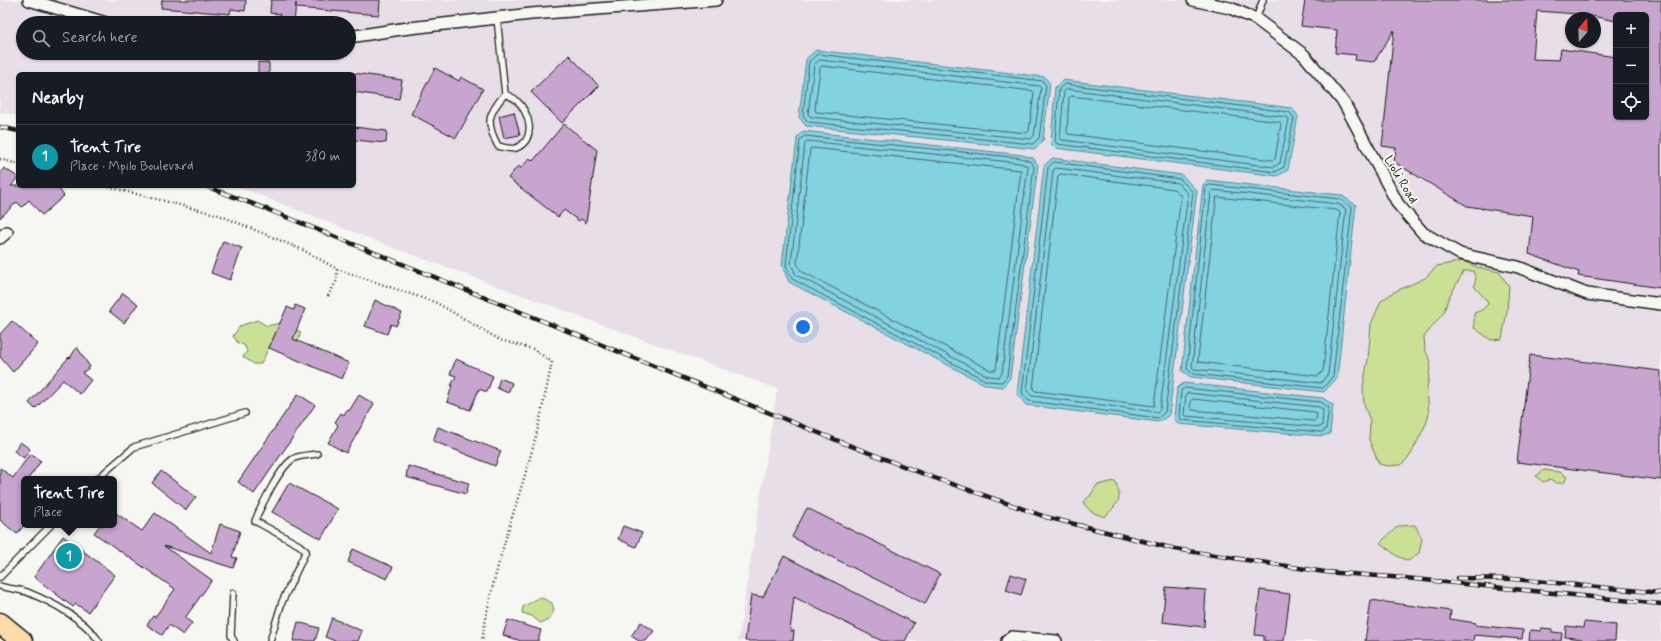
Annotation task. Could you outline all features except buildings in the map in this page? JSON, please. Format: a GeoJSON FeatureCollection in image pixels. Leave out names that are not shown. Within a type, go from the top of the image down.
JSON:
{"type":"FeatureCollection","features":[{"type":"Feature","properties":{"kind":"highway"},"geometry":{"type":"LineString","coordinates":[[0,622],[22,641]]}},
{"type":"Feature","properties":{"kind":"street"},"geometry":{"type":"LineString","coordinates":[[29,0],[83,16]]}},
{"type":"Feature","properties":{"kind":"street"},"geometry":{"type":"LineString","coordinates":[[356,36],[531,14],[716,0]]}},
{"type":"Feature","properties":{"kind":"street","name":"Lioli Road"},"geometry":{"type":"LineString","coordinates":[[1193,0],[1231,4],[1256,19],[1304,55],[1344,103],[1398,204],[1423,233],[1460,254],[1518,267],[1587,294],[1661,304]]}},
{"type":"Feature","properties":{"kind":"street"},"geometry":{"type":"LineString","coordinates":[[1007,641],[1012,637],[1056,641]]}},
{"type":"Feature","properties":{"kind":"lane"},"geometry":{"type":"LineString","coordinates":[[1256,19],[1263,0]]}},
{"type":"Feature","properties":{"kind":"lane"},"geometry":{"type":"LineString","coordinates":[[497,18],[505,94],[495,105],[490,118],[490,131],[498,146],[515,149],[524,143],[530,133],[524,111],[517,100],[505,94]]}},
{"type":"Feature","properties":{"kind":"lane"},"geometry":{"type":"LineString","coordinates":[[101,476],[134,446],[245,413]]}},
{"type":"Feature","properties":{"kind":"lane"},"geometry":{"type":"LineString","coordinates":[[270,641],[282,602],[306,551],[299,545],[255,521],[262,503],[293,458],[317,454]]}},
{"type":"Feature","properties":{"kind":"lane"},"geometry":{"type":"LineString","coordinates":[[0,577],[48,528]]}},
{"type":"Feature","properties":{"kind":"lane"},"geometry":{"type":"LineString","coordinates":[[0,586],[27,592],[74,617],[93,633],[99,641]]}},
{"type":"Feature","properties":{"kind":"lane"},"geometry":{"type":"LineString","coordinates":[[232,593],[231,636],[234,641]]}},
{"type":"Feature","properties":{"kind":"path"},"geometry":{"type":"LineString","coordinates":[[0,159],[16,163]]}},
{"type":"Feature","properties":{"kind":"path"},"geometry":{"type":"LineString","coordinates":[[112,188],[219,215],[303,250],[338,269],[437,303],[500,340],[533,349],[552,362],[536,436],[509,524],[485,619],[482,641]]}},
{"type":"Feature","properties":{"kind":"path"},"geometry":{"type":"LineString","coordinates":[[327,298],[337,280],[338,269]]}},
{"type":"Feature","properties":{"kind":"shaded area"},"geometry":{"type":"Polygon","coordinates":[[[0,0],[1661,0],[1661,641],[738,641],[777,389],[394,248],[241,188],[356,188],[356,72],[16,72],[16,116],[0,112],[0,0]]]}},
{"type":"Feature","properties":{"kind":"green space"},"geometry":{"type":"Polygon","coordinates":[[[1463,261],[1477,267],[1499,272],[1509,286],[1507,311],[1502,339],[1491,340],[1474,328],[1474,313],[1482,310],[1488,304],[1474,286],[1476,278],[1473,271],[1464,271],[1448,299],[1444,312],[1424,337],[1425,350],[1431,361],[1427,389],[1429,414],[1426,424],[1410,456],[1401,465],[1388,466],[1379,464],[1369,440],[1370,421],[1364,404],[1363,386],[1368,359],[1371,324],[1381,301],[1394,292],[1425,278],[1437,266],[1463,261]]]}},
{"type":"Feature","properties":{"kind":"green space"},"geometry":{"type":"Polygon","coordinates":[[[257,320],[267,326],[280,323],[301,332],[298,341],[276,332],[261,364],[254,364],[243,357],[247,351],[244,345],[238,343],[233,336],[240,326],[257,320]]]}},
{"type":"Feature","properties":{"kind":"green space"},"geometry":{"type":"Polygon","coordinates":[[[1544,470],[1560,472],[1567,477],[1564,483],[1557,483],[1549,480],[1543,482],[1536,476],[1544,470]]]}},
{"type":"Feature","properties":{"kind":"green space"},"geometry":{"type":"Polygon","coordinates":[[[1115,481],[1119,493],[1118,501],[1105,517],[1087,508],[1083,502],[1090,496],[1097,485],[1115,481]]]}},
{"type":"Feature","properties":{"kind":"green space"},"geometry":{"type":"Polygon","coordinates":[[[1415,525],[1422,539],[1419,553],[1408,561],[1397,556],[1380,543],[1398,526],[1415,525]]]}},
{"type":"Feature","properties":{"kind":"green space"},"geometry":{"type":"Polygon","coordinates":[[[540,597],[552,603],[554,610],[549,620],[540,623],[532,616],[522,613],[523,607],[540,597]]]}},
{"type":"Feature","properties":{"kind":"water"},"geometry":{"type":"Polygon","coordinates":[[[816,50],[1045,77],[1050,84],[1043,140],[1036,149],[806,126],[799,117],[806,59],[816,50]]]}},
{"type":"Feature","properties":{"kind":"water"},"geometry":{"type":"Polygon","coordinates":[[[1063,80],[1292,108],[1298,116],[1288,170],[1277,176],[1055,148],[1051,144],[1055,87],[1063,80]]]}},
{"type":"Feature","properties":{"kind":"water"},"geometry":{"type":"Polygon","coordinates":[[[803,131],[1022,155],[1033,158],[1038,165],[1010,378],[1003,387],[986,385],[789,282],[782,266],[797,138],[803,131]]]}},
{"type":"Feature","properties":{"kind":"water"},"geometry":{"type":"Polygon","coordinates":[[[1052,158],[1182,175],[1197,191],[1169,415],[1159,422],[1026,405],[1017,394],[1044,166],[1052,158]]]}},
{"type":"Feature","properties":{"kind":"water"},"geometry":{"type":"Polygon","coordinates":[[[1207,180],[1341,195],[1356,205],[1337,378],[1324,392],[1191,377],[1182,371],[1203,185],[1207,180]]]}},
{"type":"Feature","properties":{"kind":"water"},"geometry":{"type":"Polygon","coordinates":[[[1184,383],[1323,398],[1333,405],[1330,434],[1322,436],[1178,424],[1174,418],[1177,388],[1184,383]]]}},
{"type":"Feature","properties":{"kind":"railway"},"geometry":{"type":"LineString","coordinates":[[0,127],[16,131]]}},
{"type":"Feature","properties":{"kind":"railway"},"geometry":{"type":"LineString","coordinates":[[210,188],[269,210],[846,444],[929,476],[1046,517],[1175,549],[1325,572],[1405,578],[1661,604]]}},
{"type":"Feature","properties":{"kind":"railway"},"geometry":{"type":"LineString","coordinates":[[1457,578],[1513,579],[1661,593]]}},
{"type":"Feature","properties":{"kind":"place","name":"Trent Tire"},"geometry":{"type":"Point","coordinates":[69,556]}}]}
